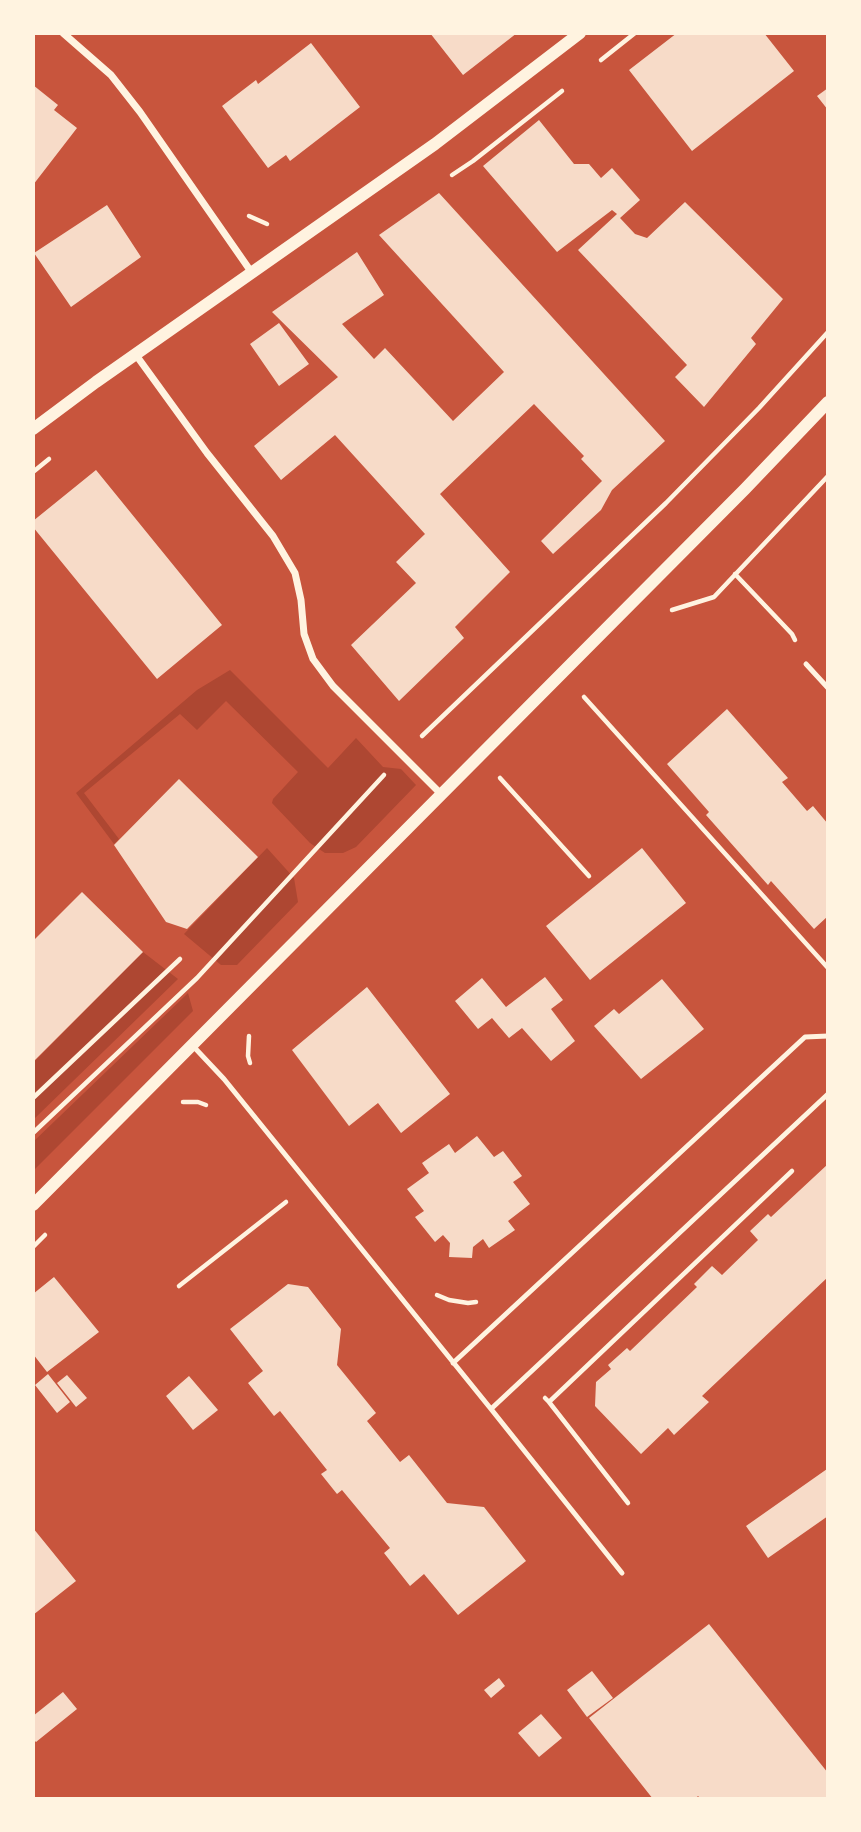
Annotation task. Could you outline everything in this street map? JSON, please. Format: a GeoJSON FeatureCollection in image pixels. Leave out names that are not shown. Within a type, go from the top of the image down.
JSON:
{"type":"FeatureCollection","features":[{"type":"Feature","properties":{"kind":"street"},"geometry":{"type":"LineString","coordinates":[[63,33],[111,75],[140,112],[252,273]]}},
{"type":"Feature","properties":{"kind":"street"},"geometry":{"type":"LineString","coordinates":[[33,429],[435,144],[580,33]]}},
{"type":"Feature","properties":{"kind":"street"},"geometry":{"type":"LineString","coordinates":[[136,355],[207,453],[272,536],[295,573],[304,634],[313,659],[333,686],[442,795]]}},
{"type":"Feature","properties":{"kind":"street"},"geometry":{"type":"LineString","coordinates":[[33,1205],[442,795],[828,402]]}},
{"type":"Feature","properties":{"kind":"lane"},"geometry":{"type":"LineString","coordinates":[[806,664],[828,688]]}},
{"type":"Feature","properties":{"kind":"lane"},"geometry":{"type":"LineString","coordinates":[[453,1363],[804,1037],[828,1036]]}},
{"type":"Feature","properties":{"kind":"lane"},"geometry":{"type":"LineString","coordinates":[[193,1046],[224,1079],[622,1573]]}},
{"type":"Feature","properties":{"kind":"lane"},"geometry":{"type":"LineString","coordinates":[[491,1409],[828,1094]]}},
{"type":"Feature","properties":{"kind":"path"},"geometry":{"type":"LineString","coordinates":[[33,1133],[197,978],[402,755],[666,503],[759,408],[828,332]]}},
{"type":"Feature","properties":{"kind":"path"},"geometry":{"type":"LineString","coordinates":[[735,573],[792,634],[806,664]]}},
{"type":"Feature","properties":{"kind":"path"},"geometry":{"type":"LineString","coordinates":[[582,693],[828,968]]}},
{"type":"Feature","properties":{"kind":"path"},"geometry":{"type":"LineString","coordinates":[[500,778],[589,876]]}},
{"type":"Feature","properties":{"kind":"path"},"geometry":{"type":"LineString","coordinates":[[33,1098],[180,960]]}},
{"type":"Feature","properties":{"kind":"path"},"geometry":{"type":"LineString","coordinates":[[249,1036],[248,1056],[254,1072]]}},
{"type":"Feature","properties":{"kind":"path"},"geometry":{"type":"LineString","coordinates":[[179,1286],[289,1199]]}},
{"type":"Feature","properties":{"kind":"path"},"geometry":{"type":"LineString","coordinates":[[435,1294],[458,1302],[479,1301]]}},
{"type":"Feature","properties":{"kind":"path"},"geometry":{"type":"LineString","coordinates":[[549,1402],[628,1503]]}},
{"type":"Feature","properties":{"kind":"shaded area"},"geometry":{"type":"Polygon","coordinates":[[[230,670],[328,768],[356,738],[383,767],[401,769],[416,785],[356,847],[343,853],[325,853],[310,843],[272,803],[298,772],[226,701],[197,730],[180,714],[84,793],[119,839],[114,844],[76,793],[197,690],[230,670]]]}},
{"type":"Feature","properties":{"kind":"shaded area"},"geometry":{"type":"Polygon","coordinates":[[[267,848],[294,878],[298,902],[237,965],[221,965],[184,934],[267,848]]]}},
{"type":"Feature","properties":{"kind":"shaded area"},"geometry":{"type":"Polygon","coordinates":[[[143,952],[178,979],[33,1120],[33,1063],[143,952]]]}},
{"type":"Feature","properties":{"kind":"shaded area"},"geometry":{"type":"Polygon","coordinates":[[[188,993],[193,1011],[33,1171],[33,1142],[188,993]]]}},
{"type":"Feature","properties":{"kind":"building"},"geometry":{"type":"Polygon","coordinates":[[[430,33],[517,33],[463,75],[430,33]]]}},
{"type":"Feature","properties":{"kind":"building"},"geometry":{"type":"Polygon","coordinates":[[[677,33],[764,33],[794,71],[692,151],[629,70],[677,33]]]}},
{"type":"Feature","properties":{"kind":"building"},"geometry":{"type":"Polygon","coordinates":[[[311,43],[360,107],[290,161],[286,155],[268,168],[222,106],[256,80],[258,84],[311,43]]]}},
{"type":"Feature","properties":{"kind":"building"},"geometry":{"type":"Polygon","coordinates":[[[33,85],[58,105],[54,110],[77,128],[33,185],[33,85]]]}},
{"type":"Feature","properties":{"kind":"building"},"geometry":{"type":"Polygon","coordinates":[[[828,88],[828,110],[817,96],[828,88]]]}},
{"type":"Feature","properties":{"kind":"building"},"geometry":{"type":"Polygon","coordinates":[[[539,120],[574,164],[589,164],[601,178],[612,168],[640,200],[620,218],[635,234],[647,238],[685,202],[783,299],[751,338],[756,344],[704,407],[675,377],[687,365],[578,250],[617,214],[612,210],[557,252],[483,166],[539,120]]]}},
{"type":"Feature","properties":{"kind":"building"},"geometry":{"type":"Polygon","coordinates":[[[439,193],[665,441],[612,490],[601,510],[553,554],[541,541],[602,481],[581,459],[584,456],[534,404],[440,494],[510,572],[455,627],[464,638],[399,701],[351,645],[416,583],[396,562],[425,534],[335,435],[281,480],[254,446],[338,377],[272,312],[357,252],[384,295],[342,324],[374,359],[385,348],[453,421],[504,372],[379,235],[439,193]]]}},
{"type":"Feature","properties":{"kind":"building"},"geometry":{"type":"Polygon","coordinates":[[[107,205],[141,257],[71,307],[34,253],[107,205]]]}},
{"type":"Feature","properties":{"kind":"building"},"geometry":{"type":"Polygon","coordinates":[[[279,323],[309,364],[279,386],[250,344],[279,323]]]}},
{"type":"Feature","properties":{"kind":"building"},"geometry":{"type":"Polygon","coordinates":[[[96,470],[222,625],[157,679],[33,527],[33,521],[96,470]]]}},
{"type":"Feature","properties":{"kind":"building"},"geometry":{"type":"Polygon","coordinates":[[[727,709],[788,778],[782,782],[807,811],[813,806],[828,824],[828,916],[814,929],[771,881],[768,885],[706,815],[709,812],[667,764],[727,709]]]}},
{"type":"Feature","properties":{"kind":"building"},"geometry":{"type":"Polygon","coordinates":[[[179,779],[258,857],[187,929],[166,922],[114,845],[179,779]]]}},
{"type":"Feature","properties":{"kind":"building"},"geometry":{"type":"Polygon","coordinates":[[[642,848],[686,903],[590,980],[546,926],[642,848]]]}},
{"type":"Feature","properties":{"kind":"building"},"geometry":{"type":"Polygon","coordinates":[[[82,892],[143,952],[33,1062],[33,941],[82,892]]]}},
{"type":"Feature","properties":{"kind":"building"},"geometry":{"type":"Polygon","coordinates":[[[545,977],[563,1000],[551,1009],[575,1041],[551,1061],[522,1028],[509,1038],[492,1018],[478,1029],[455,1001],[482,978],[506,1007],[545,977]]]}},
{"type":"Feature","properties":{"kind":"building"},"geometry":{"type":"Polygon","coordinates":[[[662,979],[704,1029],[641,1079],[594,1026],[614,1009],[619,1014],[662,979]]]}},
{"type":"Feature","properties":{"kind":"building"},"geometry":{"type":"Polygon","coordinates":[[[367,987],[450,1094],[401,1133],[378,1103],[349,1126],[292,1050],[367,987]]]}},
{"type":"Feature","properties":{"kind":"building"},"geometry":{"type":"Polygon","coordinates":[[[477,1136],[494,1157],[503,1151],[522,1176],[513,1182],[530,1204],[508,1221],[515,1230],[489,1248],[483,1239],[473,1247],[472,1258],[449,1257],[450,1243],[443,1235],[435,1242],[415,1217],[424,1211],[407,1189],[429,1173],[422,1163],[449,1144],[455,1153],[477,1136]]]}},
{"type":"Feature","properties":{"kind":"building"},"geometry":{"type":"Polygon","coordinates":[[[828,1164],[828,1277],[702,1396],[709,1402],[674,1435],[668,1428],[641,1454],[595,1406],[596,1382],[611,1369],[608,1365],[627,1348],[630,1351],[697,1287],[694,1284],[712,1266],[722,1275],[758,1240],[750,1231],[768,1214],[771,1217],[828,1164]]]}},
{"type":"Feature","properties":{"kind":"building"},"geometry":{"type":"Polygon","coordinates":[[[54,1277],[99,1332],[47,1372],[33,1354],[33,1294],[54,1277]]]}},
{"type":"Feature","properties":{"kind":"building"},"geometry":{"type":"Polygon","coordinates":[[[288,1284],[308,1287],[341,1329],[337,1365],[376,1413],[367,1421],[400,1462],[409,1455],[447,1503],[484,1507],[526,1561],[458,1615],[424,1574],[410,1586],[384,1553],[390,1548],[342,1490],[337,1494],[321,1474],[327,1470],[280,1411],[274,1416],[248,1383],[263,1371],[230,1329],[288,1284]]]}},
{"type":"Feature","properties":{"kind":"building"},"geometry":{"type":"Polygon","coordinates":[[[48,1374],[70,1402],[57,1413],[35,1385],[48,1374]]]}},
{"type":"Feature","properties":{"kind":"building"},"geometry":{"type":"Polygon","coordinates":[[[67,1375],[87,1398],[76,1407],[57,1383],[67,1375]]]}},
{"type":"Feature","properties":{"kind":"building"},"geometry":{"type":"Polygon","coordinates":[[[189,1376],[218,1410],[193,1430],[166,1396],[189,1376]]]}},
{"type":"Feature","properties":{"kind":"building"},"geometry":{"type":"Polygon","coordinates":[[[827,1469],[828,1516],[768,1558],[746,1526],[827,1469]]]}},
{"type":"Feature","properties":{"kind":"building"},"geometry":{"type":"Polygon","coordinates":[[[33,1528],[76,1581],[33,1615],[33,1528]]]}},
{"type":"Feature","properties":{"kind":"building"},"geometry":{"type":"Polygon","coordinates":[[[709,1624],[828,1773],[828,1799],[701,1799],[698,1796],[695,1799],[653,1799],[589,1718],[709,1624]]]}},
{"type":"Feature","properties":{"kind":"building"},"geometry":{"type":"Polygon","coordinates":[[[592,1671],[613,1698],[587,1717],[567,1690],[592,1671]]]}},
{"type":"Feature","properties":{"kind":"building"},"geometry":{"type":"Polygon","coordinates":[[[499,1678],[505,1686],[491,1698],[484,1690],[499,1678]]]}},
{"type":"Feature","properties":{"kind":"building"},"geometry":{"type":"Polygon","coordinates":[[[63,1692],[77,1709],[36,1742],[33,1739],[33,1716],[63,1692]]]}},
{"type":"Feature","properties":{"kind":"building"},"geometry":{"type":"Polygon","coordinates":[[[541,1714],[562,1738],[539,1757],[518,1733],[541,1714]]]}}]}
